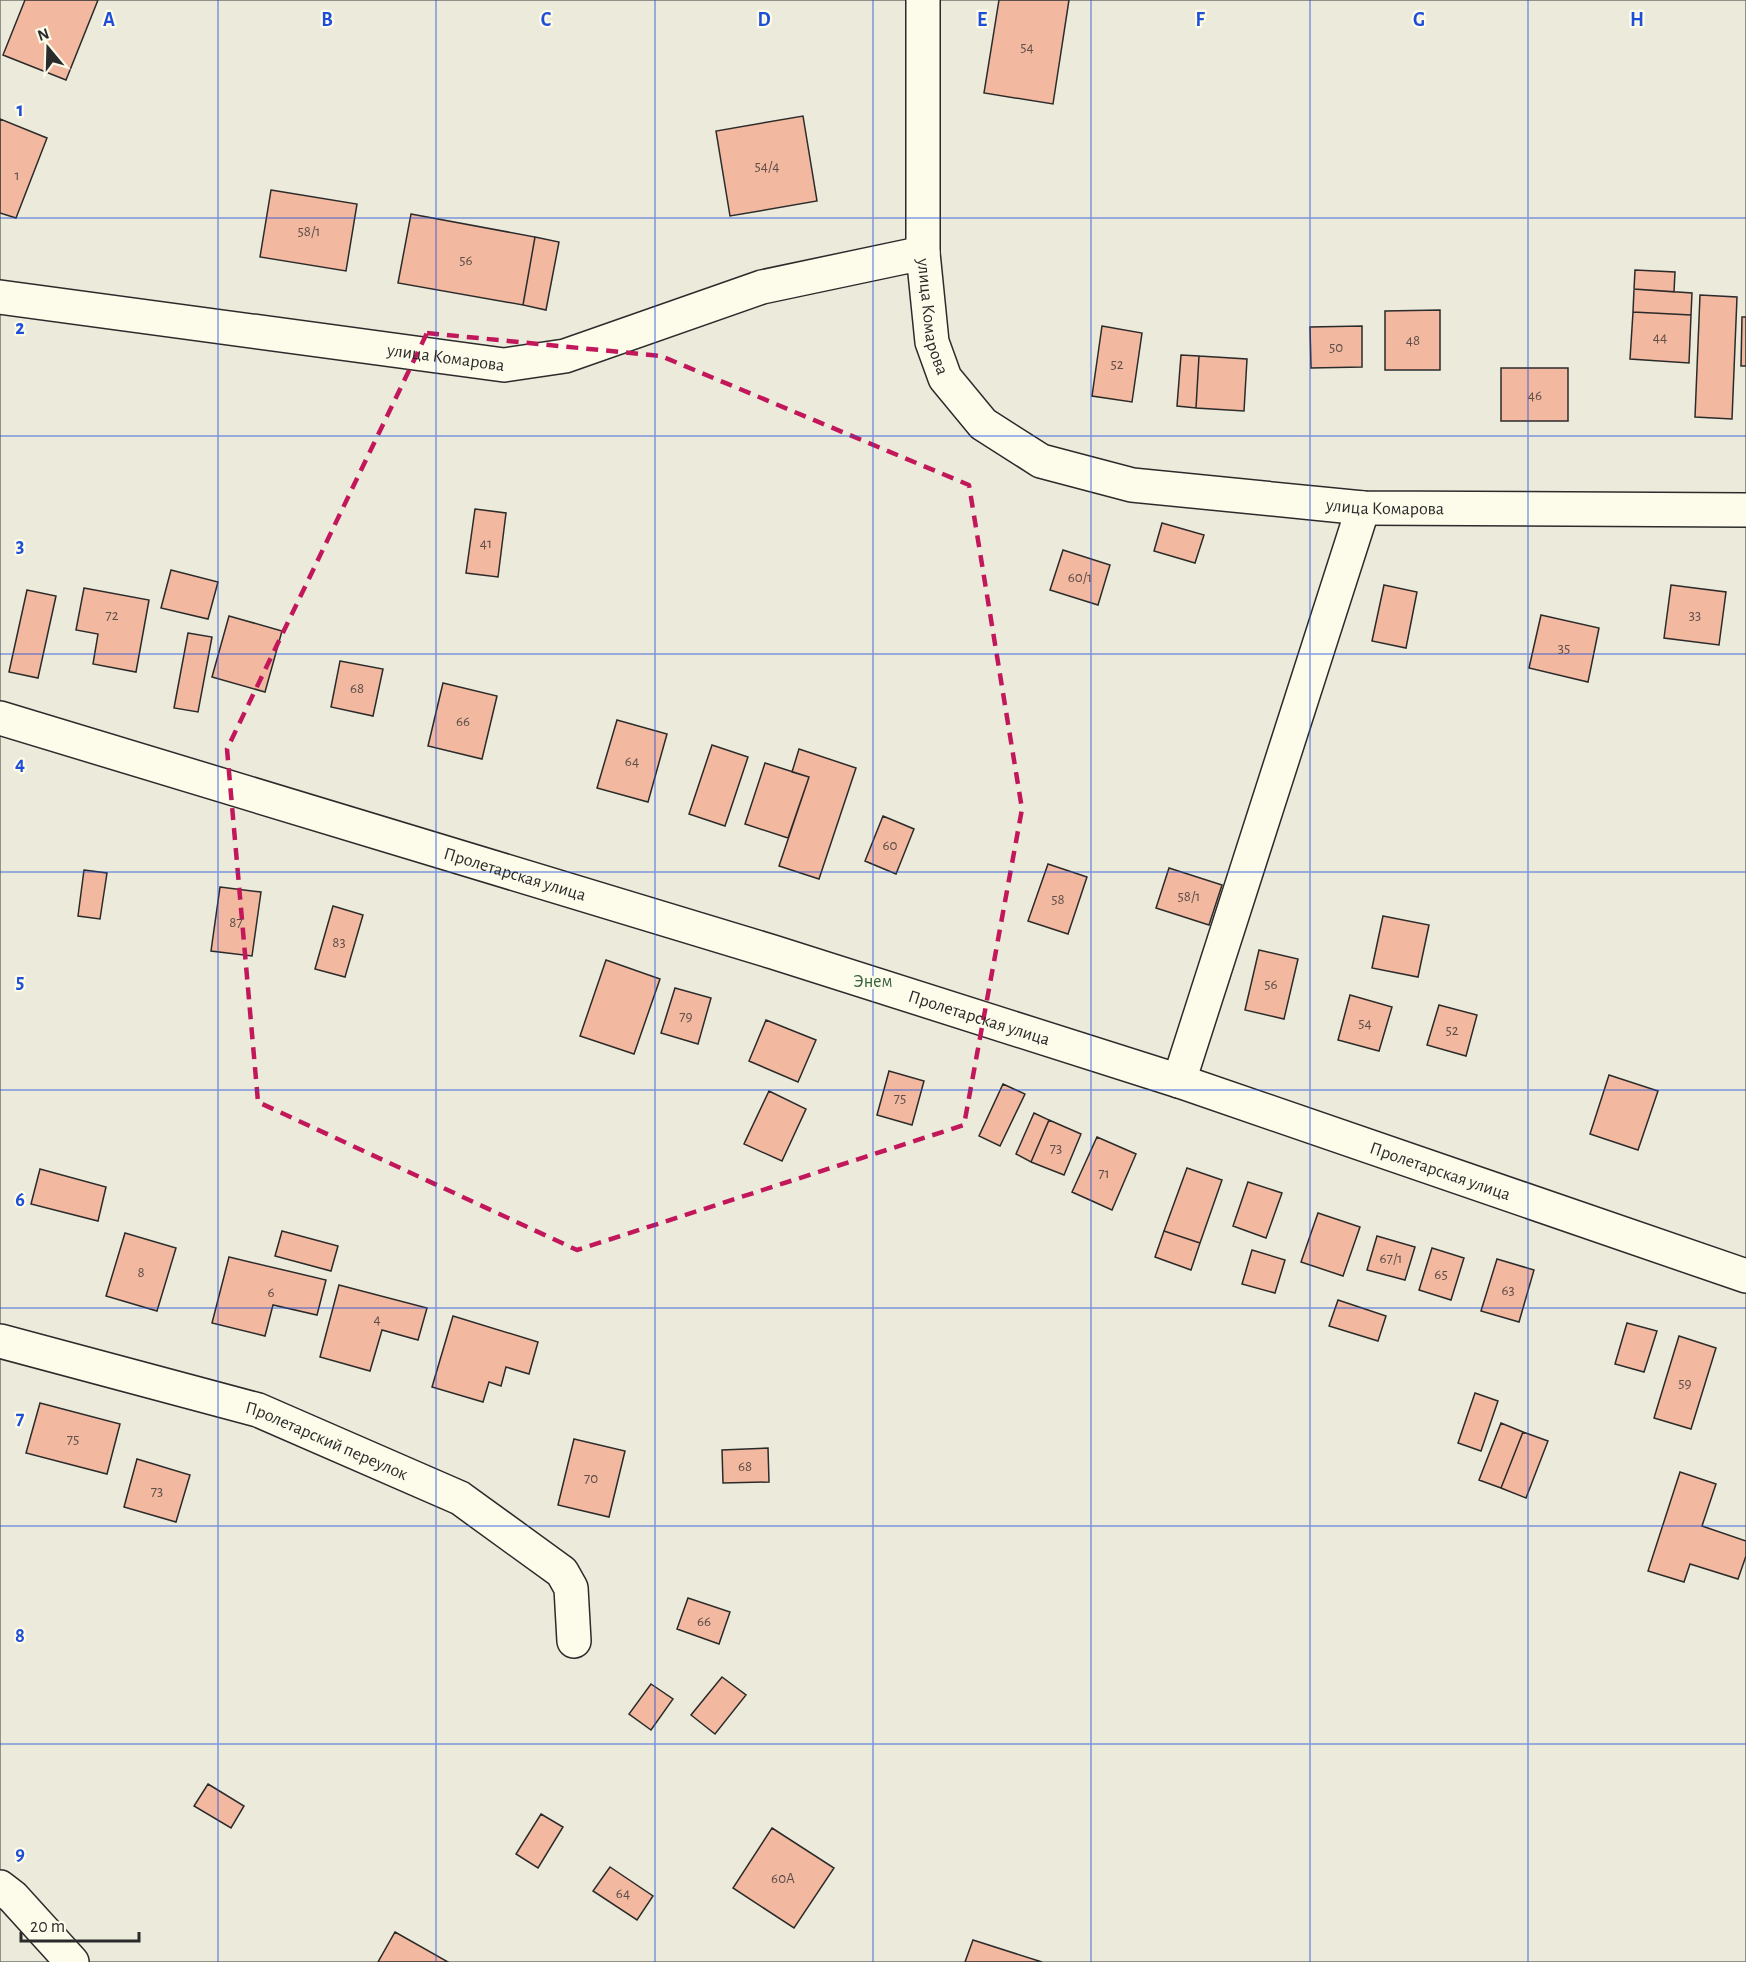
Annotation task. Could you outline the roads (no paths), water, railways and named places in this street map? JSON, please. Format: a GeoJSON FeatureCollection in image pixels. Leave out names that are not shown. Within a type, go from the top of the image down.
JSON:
{"type":"FeatureCollection","features":[{"type":"Feature","properties":{"kind":"street"},"geometry":{"type":"LineString","coordinates":[[923,0],[923,253]]}},
{"type":"Feature","properties":{"kind":"street","name":"улица Комарова"},"geometry":{"type":"LineString","coordinates":[[0,297],[504,365],[566,356],[762,287],[923,253],[932,342],[945,378],[983,424],[1041,461],[1132,485],[1364,508],[1746,510]]}},
{"type":"Feature","properties":{"kind":"street"},"geometry":{"type":"LineString","coordinates":[[1179,1081],[1364,508]]}},
{"type":"Feature","properties":{"kind":"street","name":"Пролетарская улица"},"geometry":{"type":"LineString","coordinates":[[0,718],[773,952],[1179,1081],[1746,1276]]}},
{"type":"Feature","properties":{"kind":"street","name":"Пролетарский переулок"},"geometry":{"type":"LineString","coordinates":[[0,1341],[258,1410],[460,1498],[562,1572],[571,1588],[574,1641]]}},
{"type":"Feature","properties":{"kind":"street"},"geometry":{"type":"LineString","coordinates":[[0,1887],[13,1897],[72,1962]]}},
{"type":"Feature","properties":{"kind":"park label","name":"Энем"},"geometry":{"type":"Point","coordinates":[873,981]}}]}
